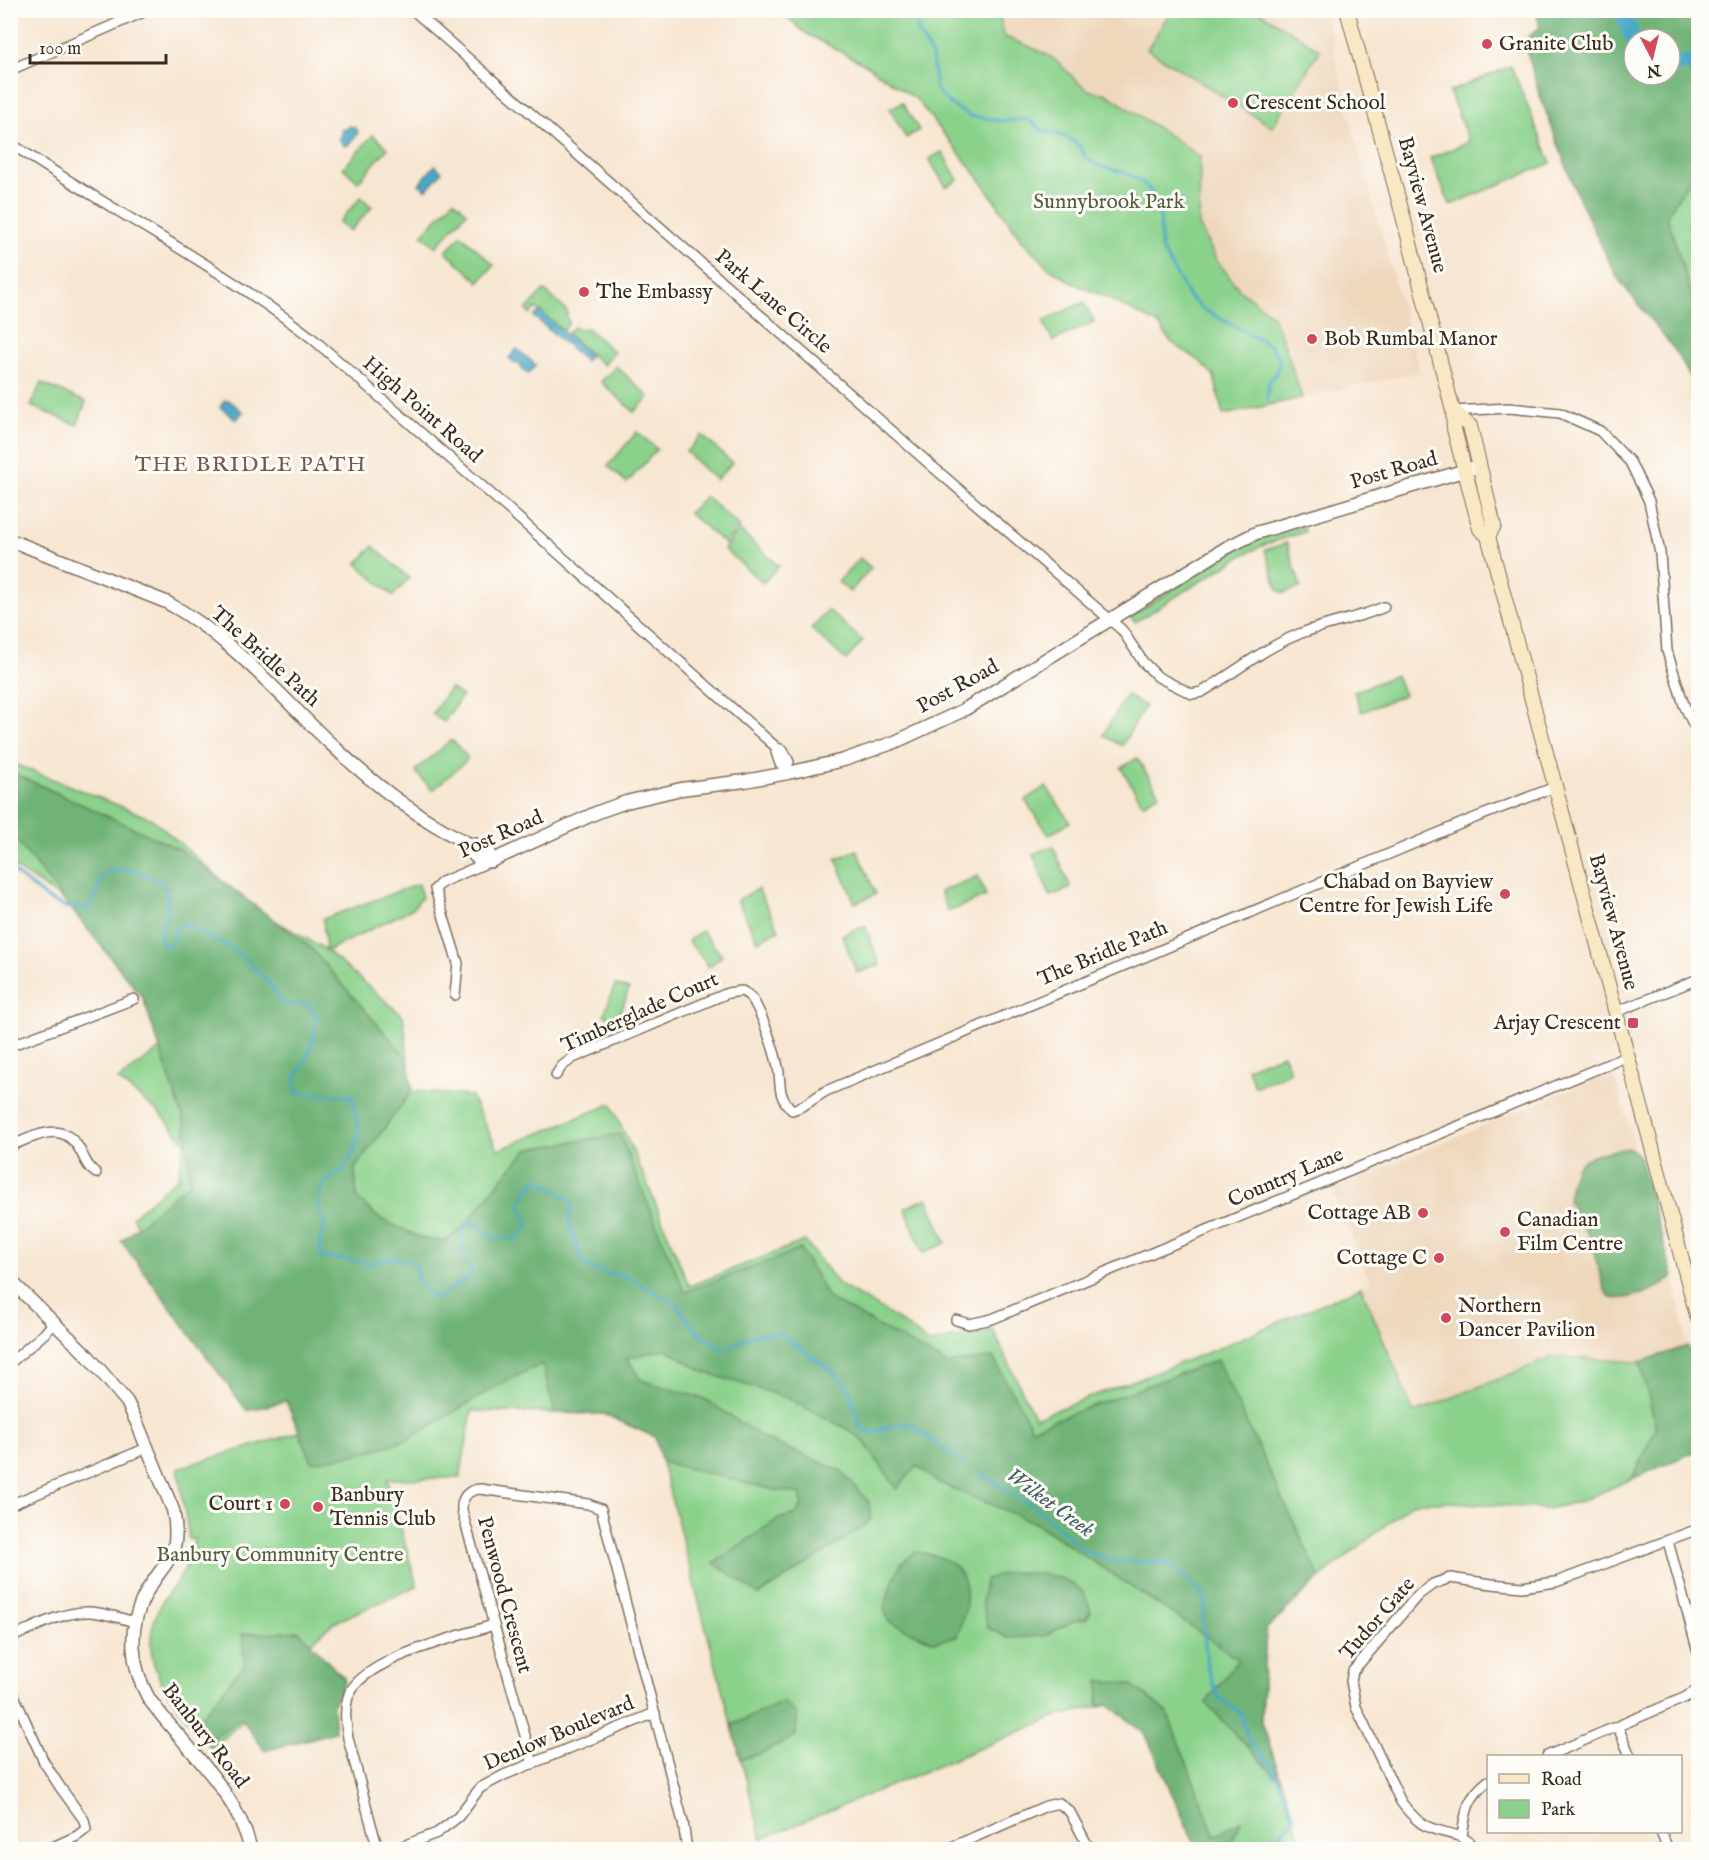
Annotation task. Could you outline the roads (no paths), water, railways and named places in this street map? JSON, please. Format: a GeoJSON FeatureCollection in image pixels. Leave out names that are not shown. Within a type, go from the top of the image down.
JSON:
{"type":"FeatureCollection","features":[{"type":"Feature","properties":{"kind":"main road","name":"Bayview Avenue"},"geometry":{"type":"LineString","coordinates":[[1347,10],[1453,411],[1454,429],[1480,529],[1488,536],[1698,1318]]}},
{"type":"Feature","properties":{"kind":"main road","name":"Bayview Avenue"},"geometry":{"type":"LineString","coordinates":[[1453,411],[1470,426],[1494,526],[1488,536]]}},
{"type":"Feature","properties":{"kind":"street"},"geometry":{"type":"LineString","coordinates":[[10,70],[148,10]]}},
{"type":"Feature","properties":{"kind":"street","name":"Park Lane Circle"},"geometry":{"type":"LineString","coordinates":[[413,10],[1125,633],[1143,663],[1158,677],[1192,694],[1202,692],[1280,643],[1299,634],[1368,614],[1384,607]]}},
{"type":"Feature","properties":{"kind":"street","name":"High Point Road"},"geometry":{"type":"LineString","coordinates":[[10,142],[216,271],[313,339],[777,748],[783,750],[789,762],[787,770]]}},
{"type":"Feature","properties":{"kind":"street"},"geometry":{"type":"LineString","coordinates":[[1453,411],[1509,408],[1560,413],[1600,431],[1630,462],[1649,501],[1660,553],[1667,651],[1684,705],[1698,734]]}},
{"type":"Feature","properties":{"kind":"street","name":"Post Road"},"geometry":{"type":"LineString","coordinates":[[455,995],[458,963],[435,889],[442,882],[598,812],[626,802],[681,789],[745,781],[787,770],[844,760],[895,742],[963,711],[1226,548],[1256,533],[1480,466]]}},
{"type":"Feature","properties":{"kind":"street","name":"The Bridle Path"},"geometry":{"type":"LineString","coordinates":[[10,540],[166,602],[188,614],[222,640],[365,775],[396,800],[469,844],[469,850],[477,858],[491,861]]}},
{"type":"Feature","properties":{"kind":"street","name":"The Bridle Path"},"geometry":{"type":"LineString","coordinates":[[742,991],[753,999],[772,1045],[779,1069],[780,1090],[784,1101],[792,1110],[805,1107],[812,1099],[826,1091],[1472,819],[1555,788]]}},
{"type":"Feature","properties":{"kind":"street"},"geometry":{"type":"LineString","coordinates":[[1616,1012],[1698,979]]}},
{"type":"Feature","properties":{"kind":"street","name":"Timberglade Court"},"geometry":{"type":"LineString","coordinates":[[556,1075],[562,1066],[573,1058],[728,993],[742,991]]}},
{"type":"Feature","properties":{"kind":"street"},"geometry":{"type":"LineString","coordinates":[[10,1046],[134,999]]}},
{"type":"Feature","properties":{"kind":"street","name":"Country Lane"},"geometry":{"type":"LineString","coordinates":[[956,1320],[969,1324],[992,1319],[1628,1056]]}},
{"type":"Feature","properties":{"kind":"street"},"geometry":{"type":"LineString","coordinates":[[10,1146],[42,1134],[58,1131],[69,1135],[96,1173]]}},
{"type":"Feature","properties":{"kind":"street","name":"Banbury Road"},"geometry":{"type":"LineString","coordinates":[[10,1280],[88,1356],[117,1389],[127,1402],[147,1448],[173,1510],[176,1541],[170,1559],[144,1599],[135,1622],[133,1654],[141,1684],[159,1712],[226,1794],[243,1824],[251,1850]]}},
{"type":"Feature","properties":{"kind":"street"},"geometry":{"type":"LineString","coordinates":[[10,1363],[45,1333],[53,1323]]}},
{"type":"Feature","properties":{"kind":"street"},"geometry":{"type":"LineString","coordinates":[[10,1505],[147,1448]]}},
{"type":"Feature","properties":{"kind":"street","name":"Penwood Crescent"},"geometry":{"type":"LineString","coordinates":[[533,1764],[462,1511],[462,1502],[472,1490],[480,1489],[595,1506],[601,1509],[655,1713]]}},
{"type":"Feature","properties":{"kind":"street","name":"Tudor Gate"},"geometry":{"type":"LineString","coordinates":[[1462,1836],[1422,1823],[1408,1812],[1401,1802],[1356,1707],[1352,1694],[1353,1671],[1418,1595],[1426,1587],[1441,1580],[1450,1578],[1522,1587],[1539,1585],[1571,1578],[1698,1529]]}},
{"type":"Feature","properties":{"kind":"street"},"geometry":{"type":"LineString","coordinates":[[1668,1541],[1698,1652]]}},
{"type":"Feature","properties":{"kind":"street"},"geometry":{"type":"LineString","coordinates":[[10,1638],[60,1616],[74,1613],[101,1613],[135,1622]]}},
{"type":"Feature","properties":{"kind":"street"},"geometry":{"type":"LineString","coordinates":[[378,1850],[348,1738],[345,1722],[348,1696],[356,1683],[367,1673],[447,1638],[493,1625]]}},
{"type":"Feature","properties":{"kind":"street"},"geometry":{"type":"LineString","coordinates":[[10,1687],[44,1762],[84,1820],[86,1829],[77,1836],[46,1850]]}},
{"type":"Feature","properties":{"kind":"street"},"geometry":{"type":"LineString","coordinates":[[1549,1755],[1618,1727],[1698,1690]]}},
{"type":"Feature","properties":{"kind":"street"},"geometry":{"type":"LineString","coordinates":[[655,1713],[683,1822],[687,1848],[676,1850]]}},
{"type":"Feature","properties":{"kind":"street","name":"Denlow Boulevard"},"geometry":{"type":"LineString","coordinates":[[392,1850],[437,1833],[458,1817],[480,1788],[504,1775],[655,1713]]}},
{"type":"Feature","properties":{"kind":"street"},"geometry":{"type":"LineString","coordinates":[[1618,1727],[1630,1755]]}},
{"type":"Feature","properties":{"kind":"street"},"geometry":{"type":"LineString","coordinates":[[1478,1850],[1462,1836],[1466,1809],[1472,1798],[1487,1782]]}},
{"type":"Feature","properties":{"kind":"street"},"geometry":{"type":"LineString","coordinates":[[945,1850],[1046,1806],[1059,1803],[1070,1812],[1090,1850]]}},
{"type":"Feature","properties":{"kind":"street"},"geometry":{"type":"LineString","coordinates":[[1661,1833],[1668,1850]]}},
{"type":"Feature","properties":{"kind":"water"},"geometry":{"type":"Polygon","coordinates":[[[349,126],[356,128],[358,133],[347,146],[343,145],[339,138],[343,134],[342,128],[346,130],[349,126]]]}},
{"type":"Feature","properties":{"kind":"water"},"geometry":{"type":"Polygon","coordinates":[[[435,165],[442,172],[426,190],[419,184],[435,165]]]}},
{"type":"Feature","properties":{"kind":"water"},"geometry":{"type":"Polygon","coordinates":[[[540,311],[590,355],[585,361],[534,317],[540,311]]]}},
{"type":"Feature","properties":{"kind":"water"},"geometry":{"type":"Polygon","coordinates":[[[517,349],[536,365],[528,374],[521,368],[522,366],[509,358],[517,349]]]}},
{"type":"Feature","properties":{"kind":"water"},"geometry":{"type":"Polygon","coordinates":[[[225,400],[227,402],[229,400],[243,412],[236,420],[220,407],[225,400]]]}},
{"type":"Feature","properties":{"kind":"waterway"},"geometry":{"type":"LineString","coordinates":[[916,10],[918,32],[932,56],[936,90],[950,104],[970,116],[1003,121],[1028,119],[1042,130],[1067,137],[1079,145],[1085,157],[1096,165],[1129,174],[1147,186],[1160,210],[1161,248],[1189,297],[1203,309],[1271,346],[1280,359],[1276,374],[1269,382],[1267,399]]}},
{"type":"Feature","properties":{"kind":"waterway"},"geometry":{"type":"LineString","coordinates":[[1621,10],[1628,27]]}},
{"type":"Feature","properties":{"kind":"waterway"},"geometry":{"type":"LineString","coordinates":[[1682,64],[1698,63]]}},
{"type":"Feature","properties":{"kind":"waterway","name":"Wilket Creek"},"geometry":{"type":"LineString","coordinates":[[10,869],[49,900],[68,908],[88,908],[95,897],[102,875],[118,869],[136,871],[161,882],[166,888],[168,910],[160,938],[162,947],[172,943],[176,928],[184,924],[235,950],[268,982],[282,1003],[308,1005],[317,1016],[314,1037],[307,1058],[295,1077],[297,1093],[352,1096],[359,1133],[354,1151],[343,1170],[322,1185],[318,1202],[325,1223],[320,1242],[321,1257],[373,1263],[387,1258],[416,1264],[418,1282],[436,1300],[472,1274],[462,1240],[470,1220],[493,1237],[515,1239],[529,1225],[519,1203],[537,1178],[572,1203],[569,1223],[579,1254],[586,1267],[613,1275],[626,1276],[676,1304],[695,1330],[722,1350],[755,1334],[781,1334],[836,1374],[848,1386],[860,1428],[872,1433],[891,1426],[909,1423],[963,1463]]}},
{"type":"Feature","properties":{"kind":"waterway","name":"Wilket Creek"},"geometry":{"type":"LineString","coordinates":[[977,1471],[1040,1511],[1085,1551],[1113,1561],[1166,1563],[1190,1582],[1206,1599],[1203,1619],[1207,1667],[1219,1698],[1241,1713],[1249,1741],[1274,1769],[1295,1818],[1272,1843]]}},
{"type":"Feature","properties":{"kind":"waterway","name":"Wilket Creek"},"geometry":{"type":"LineString","coordinates":[[1266,1850],[1269,1846]]}},
{"type":"Feature","properties":{"kind":"place","name":"Granite Club"},"geometry":{"type":"Point","coordinates":[1487,44]}},
{"type":"Feature","properties":{"kind":"place","name":"Crescent School"},"geometry":{"type":"Point","coordinates":[1233,103]}},
{"type":"Feature","properties":{"kind":"place","name":"The Embassy"},"geometry":{"type":"Point","coordinates":[584,292]}},
{"type":"Feature","properties":{"kind":"place","name":"Bob Rumbal Manor"},"geometry":{"type":"Point","coordinates":[1312,339]}},
{"type":"Feature","properties":{"kind":"place","name":"Chabad on Bayview Centre for Jewish Life"},"geometry":{"type":"Point","coordinates":[1505,894]}},
{"type":"Feature","properties":{"kind":"place","name":"Arjay Crescent"},"geometry":{"type":"Point","coordinates":[1633,1023]}},
{"type":"Feature","properties":{"kind":"place","name":"Cottage AB"},"geometry":{"type":"Point","coordinates":[1423,1213]}},
{"type":"Feature","properties":{"kind":"place","name":"Canadian Film Centre"},"geometry":{"type":"Point","coordinates":[1505,1232]}},
{"type":"Feature","properties":{"kind":"place","name":"Cottage C"},"geometry":{"type":"Point","coordinates":[1439,1258]}},
{"type":"Feature","properties":{"kind":"place","name":"Northern Dancer Pavilion"},"geometry":{"type":"Point","coordinates":[1446,1318]}},
{"type":"Feature","properties":{"kind":"place","name":"Court 1"},"geometry":{"type":"Point","coordinates":[285,1504]}},
{"type":"Feature","properties":{"kind":"place","name":"Banbury Tennis Club"},"geometry":{"type":"Point","coordinates":[318,1507]}},
{"type":"Feature","properties":{"kind":"district","name":"THE BRIDLE PATH"},"geometry":{"type":"Point","coordinates":[251,465]}},
{"type":"Feature","properties":{"kind":"park label","name":"Sunnybrook Park"},"geometry":{"type":"Point","coordinates":[1109,202]}},
{"type":"Feature","properties":{"kind":"park label","name":"Banbury Community Centre"},"geometry":{"type":"Point","coordinates":[280,1555]}}]}
